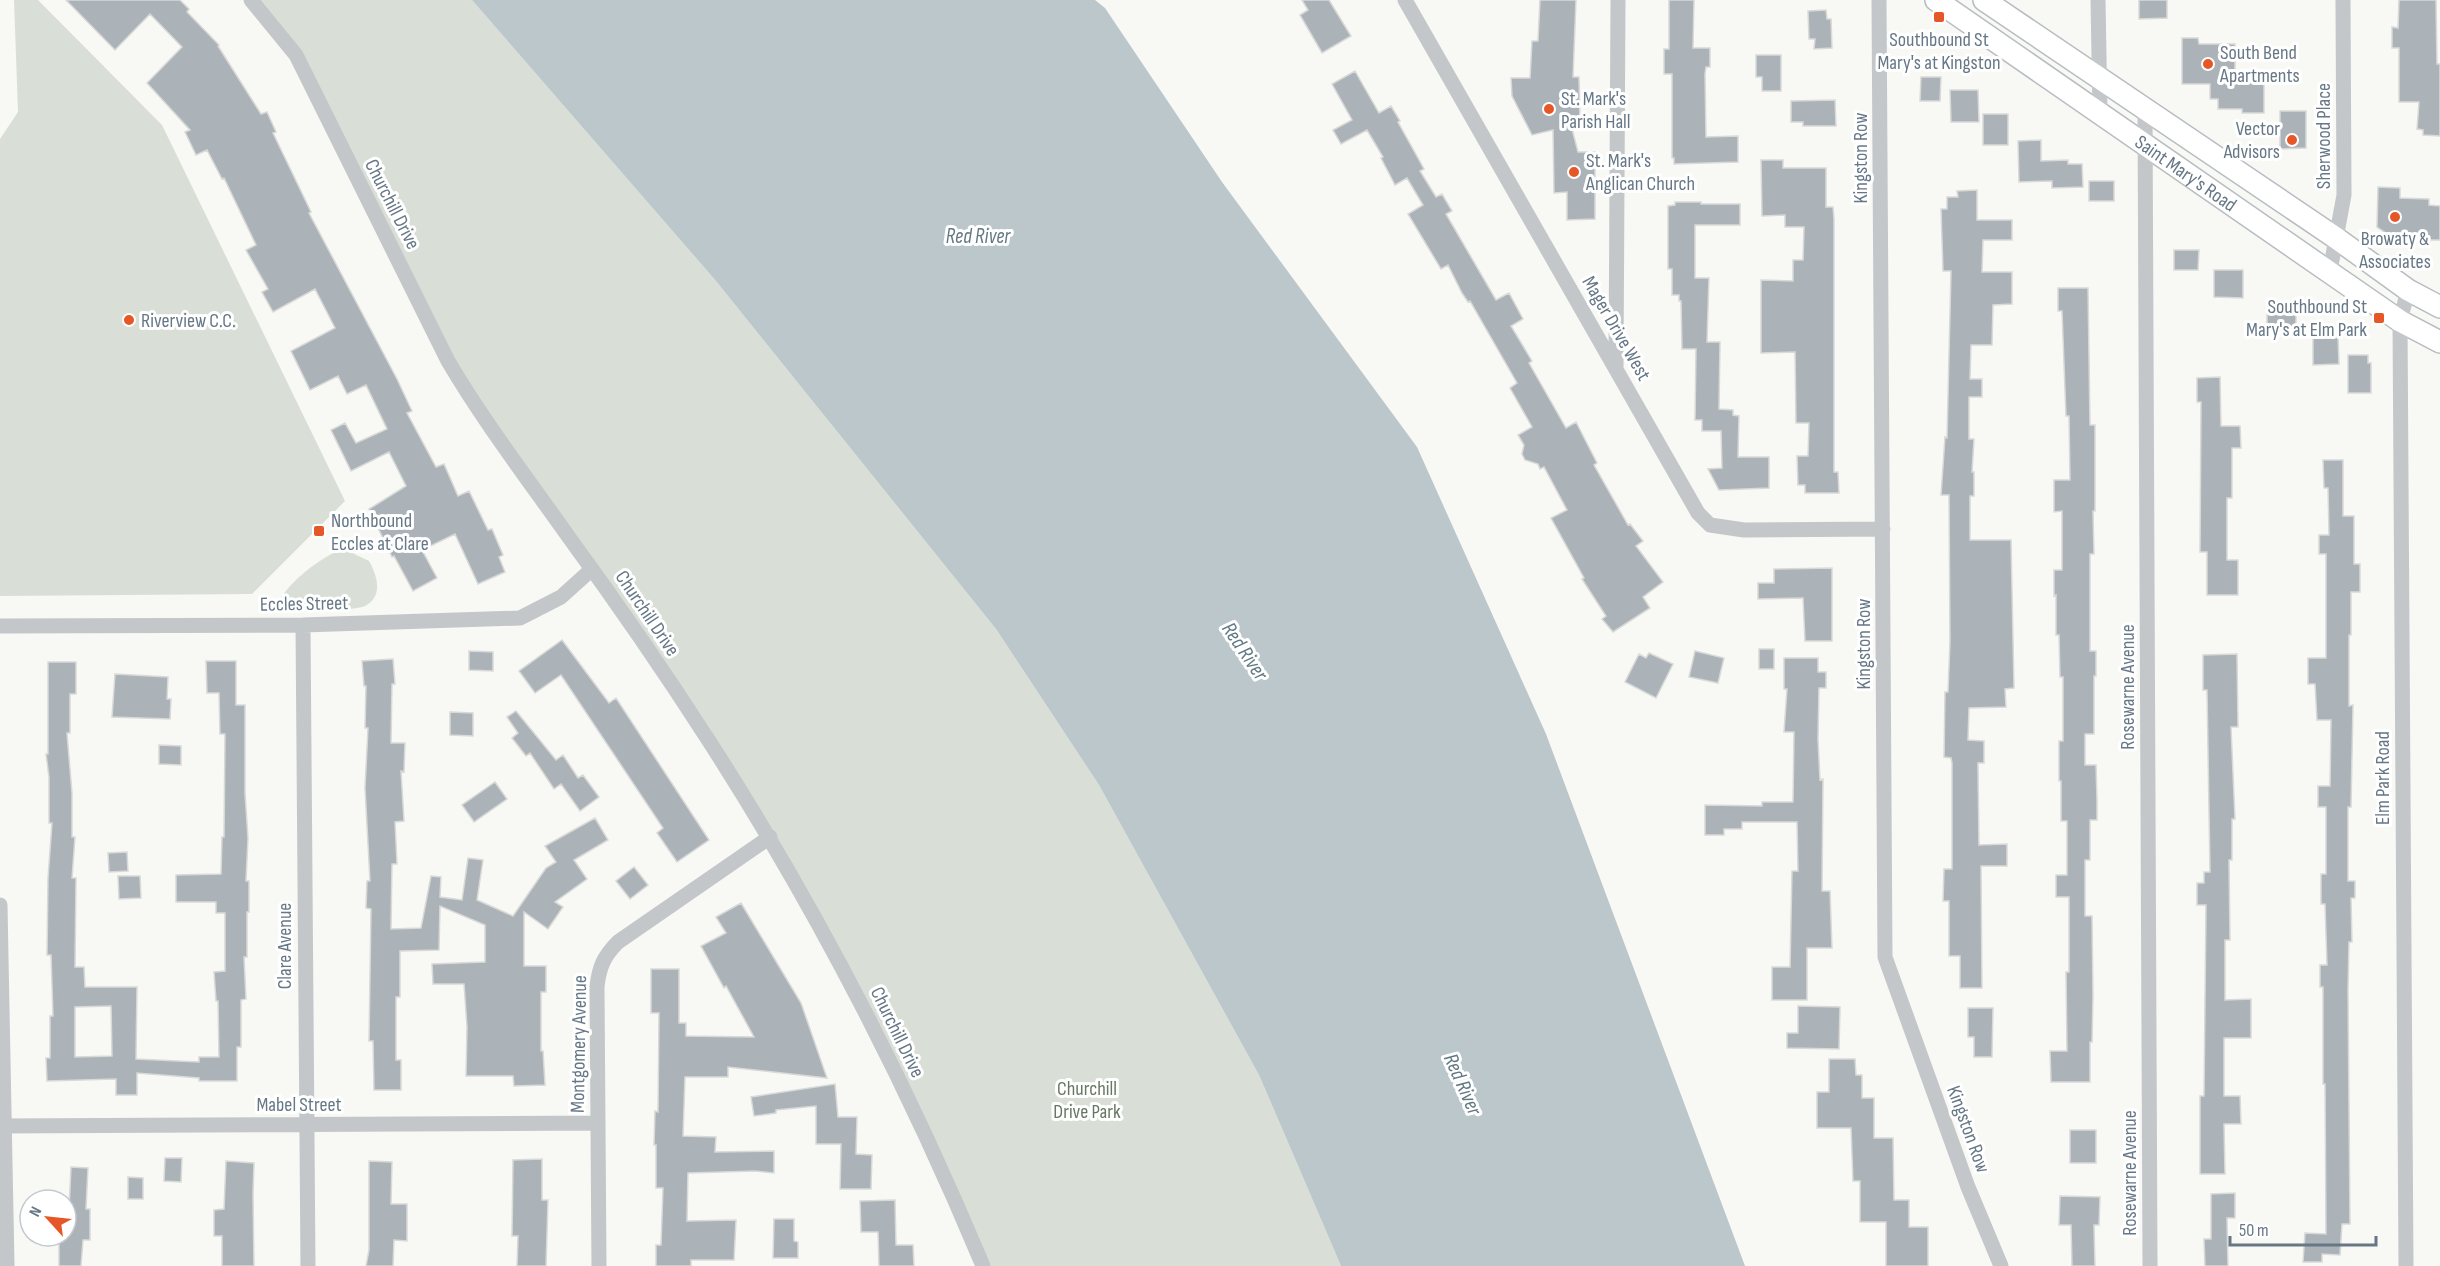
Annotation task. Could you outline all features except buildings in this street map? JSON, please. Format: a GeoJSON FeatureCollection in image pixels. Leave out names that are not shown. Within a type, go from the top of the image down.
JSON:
{"type":"FeatureCollection","features":[{"type":"Feature","properties":{"kind":"main road","name":"Saint Mary's Road"},"geometry":{"type":"LineString","coordinates":[[1936,0],[2400,321],[2440,342]]}},
{"type":"Feature","properties":{"kind":"main road","name":"Saint Mary's Road"},"geometry":{"type":"LineString","coordinates":[[1984,0],[2336,238],[2408,290],[2440,307]]}},
{"type":"Feature","properties":{"kind":"street","name":"Churchill Drive"},"geometry":{"type":"LineString","coordinates":[[251,0],[296,55],[448,361],[469,396],[592,569],[708,740],[770,837],[877,1034],[958,1206],[983,1266]]}},
{"type":"Feature","properties":{"kind":"street","name":"Mager Drive West"},"geometry":{"type":"LineString","coordinates":[[1405,0],[1698,513],[1710,525],[1744,530],[1883,529]]}},
{"type":"Feature","properties":{"kind":"street"},"geometry":{"type":"LineString","coordinates":[[1616,367],[1618,0]]}},
{"type":"Feature","properties":{"kind":"street","name":"Kingston Row"},"geometry":{"type":"LineString","coordinates":[[1879,0],[1885,957],[1968,1187],[2001,1266]]}},
{"type":"Feature","properties":{"kind":"street"},"geometry":{"type":"LineString","coordinates":[[2098,0],[2100,113]]}},
{"type":"Feature","properties":{"kind":"street","name":"Sherwood Place"},"geometry":{"type":"LineString","coordinates":[[2330,271],[2344,195],[2343,0]]}},
{"type":"Feature","properties":{"kind":"street","name":"Rosewarne Avenue"},"geometry":{"type":"LineString","coordinates":[[2145,109],[2151,1266]]}},
{"type":"Feature","properties":{"kind":"street","name":"Elm Park Road"},"geometry":{"type":"LineString","coordinates":[[2406,1266],[2400,321],[2408,290]]}},
{"type":"Feature","properties":{"kind":"street","name":"Eccles Street"},"geometry":{"type":"LineString","coordinates":[[0,626],[303,625],[520,618],[561,597],[592,569]]}},
{"type":"Feature","properties":{"kind":"street","name":"Clare Avenue"},"geometry":{"type":"LineString","coordinates":[[303,625],[308,1266]]}},
{"type":"Feature","properties":{"kind":"street","name":"Montgomery Avenue"},"geometry":{"type":"LineString","coordinates":[[599,1266],[597,987],[599,967],[609,951],[770,837]]}},
{"type":"Feature","properties":{"kind":"street"},"geometry":{"type":"LineString","coordinates":[[0,904],[7,1266]]}},
{"type":"Feature","properties":{"kind":"street","name":"Mabel Street"},"geometry":{"type":"LineString","coordinates":[[3,1126],[597,1123]]}},
{"type":"Feature","properties":{"kind":"green space","name":"Riverview C.C."},"geometry":{"type":"Polygon","coordinates":[[[14,0],[38,0],[162,125],[345,501],[252,594],[0,596],[0,139],[18,112],[14,0]]]}},
{"type":"Feature","properties":{"kind":"green space","name":"Churchill Drive Park"},"geometry":{"type":"Polygon","coordinates":[[[251,0],[472,0],[716,281],[996,629],[1099,785],[1259,1075],[1341,1266],[983,1266],[958,1206],[770,837],[474,405],[296,55],[251,0]]]}},
{"type":"Feature","properties":{"kind":"green space"},"geometry":{"type":"Polygon","coordinates":[[[338,551],[348,551],[369,561],[377,585],[375,597],[371,602],[358,608],[338,610],[282,609],[277,606],[294,582],[321,560],[338,551]]]}},
{"type":"Feature","properties":{"kind":"water","name":"Red River"},"geometry":{"type":"Polygon","coordinates":[[[472,0],[1095,0],[1105,8],[1222,182],[1417,447],[1546,734],[1745,1266],[1341,1266],[1259,1075],[1099,785],[996,629],[716,281],[472,0]]]}},
{"type":"Feature","properties":{"kind":"place","name":"Southbound St Mary's at Kingston"},"geometry":{"type":"Point","coordinates":[1939,17]}},
{"type":"Feature","properties":{"kind":"place","name":"South Bend Apartments"},"geometry":{"type":"Point","coordinates":[2208,64]}},
{"type":"Feature","properties":{"kind":"place","name":"St. Mark's Parish Hall"},"geometry":{"type":"Point","coordinates":[1549,109]}},
{"type":"Feature","properties":{"kind":"place","name":"Vector Advisors"},"geometry":{"type":"Point","coordinates":[2292,140]}},
{"type":"Feature","properties":{"kind":"place","name":"St. Mark's Anglican Church"},"geometry":{"type":"Point","coordinates":[1574,172]}},
{"type":"Feature","properties":{"kind":"place","name":"Browaty & Associates"},"geometry":{"type":"Point","coordinates":[2395,217]}},
{"type":"Feature","properties":{"kind":"place","name":"Southbound St Mary's at Elm Park"},"geometry":{"type":"Point","coordinates":[2379,318]}},
{"type":"Feature","properties":{"kind":"place","name":"Riverview C.C."},"geometry":{"type":"Point","coordinates":[129,320]}},
{"type":"Feature","properties":{"kind":"place","name":"Northbound Eccles at Clare"},"geometry":{"type":"Point","coordinates":[319,531]}}]}
